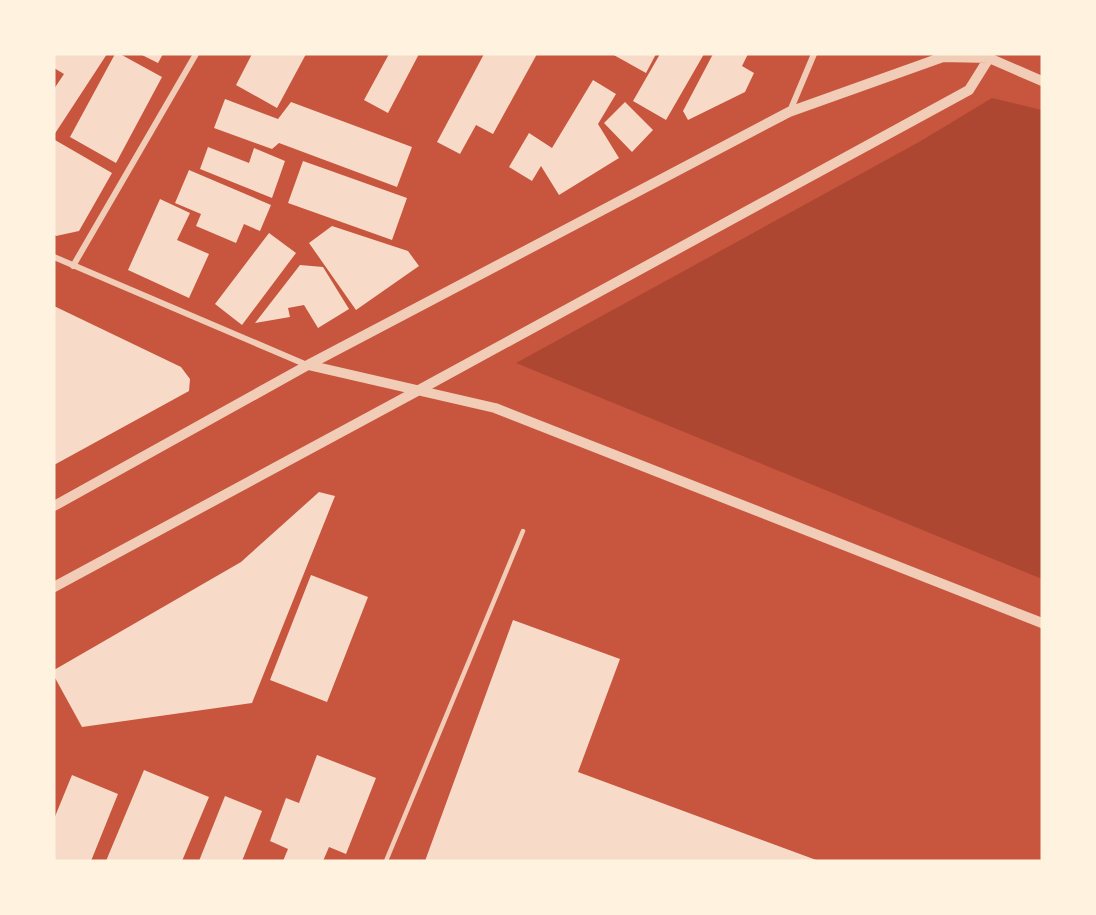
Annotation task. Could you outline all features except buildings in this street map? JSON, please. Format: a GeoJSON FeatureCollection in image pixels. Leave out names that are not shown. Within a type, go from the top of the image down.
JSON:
{"type":"FeatureCollection","features":[{"type":"Feature","properties":{"kind":"street"},"geometry":{"type":"LineString","coordinates":[[73,266],[196,54]]}},
{"type":"Feature","properties":{"kind":"street"},"geometry":{"type":"LineString","coordinates":[[789,112],[814,54]]}},
{"type":"Feature","properties":{"kind":"street"},"geometry":{"type":"LineString","coordinates":[[54,587],[969,90],[990,56]]}},
{"type":"Feature","properties":{"kind":"street"},"geometry":{"type":"LineString","coordinates":[[54,506],[308,365],[789,112],[943,57],[990,56],[1042,81]]}},
{"type":"Feature","properties":{"kind":"street"},"geometry":{"type":"LineString","coordinates":[[54,257],[308,365],[495,408],[1042,623]]}},
{"type":"Feature","properties":{"kind":"lane"},"geometry":{"type":"LineString","coordinates":[[386,861],[523,531]]}},
{"type":"Feature","properties":{"kind":"shaded area"},"geometry":{"type":"Polygon","coordinates":[[[992,98],[1042,110],[1042,579],[516,363],[919,142],[992,98]]]}}]}
